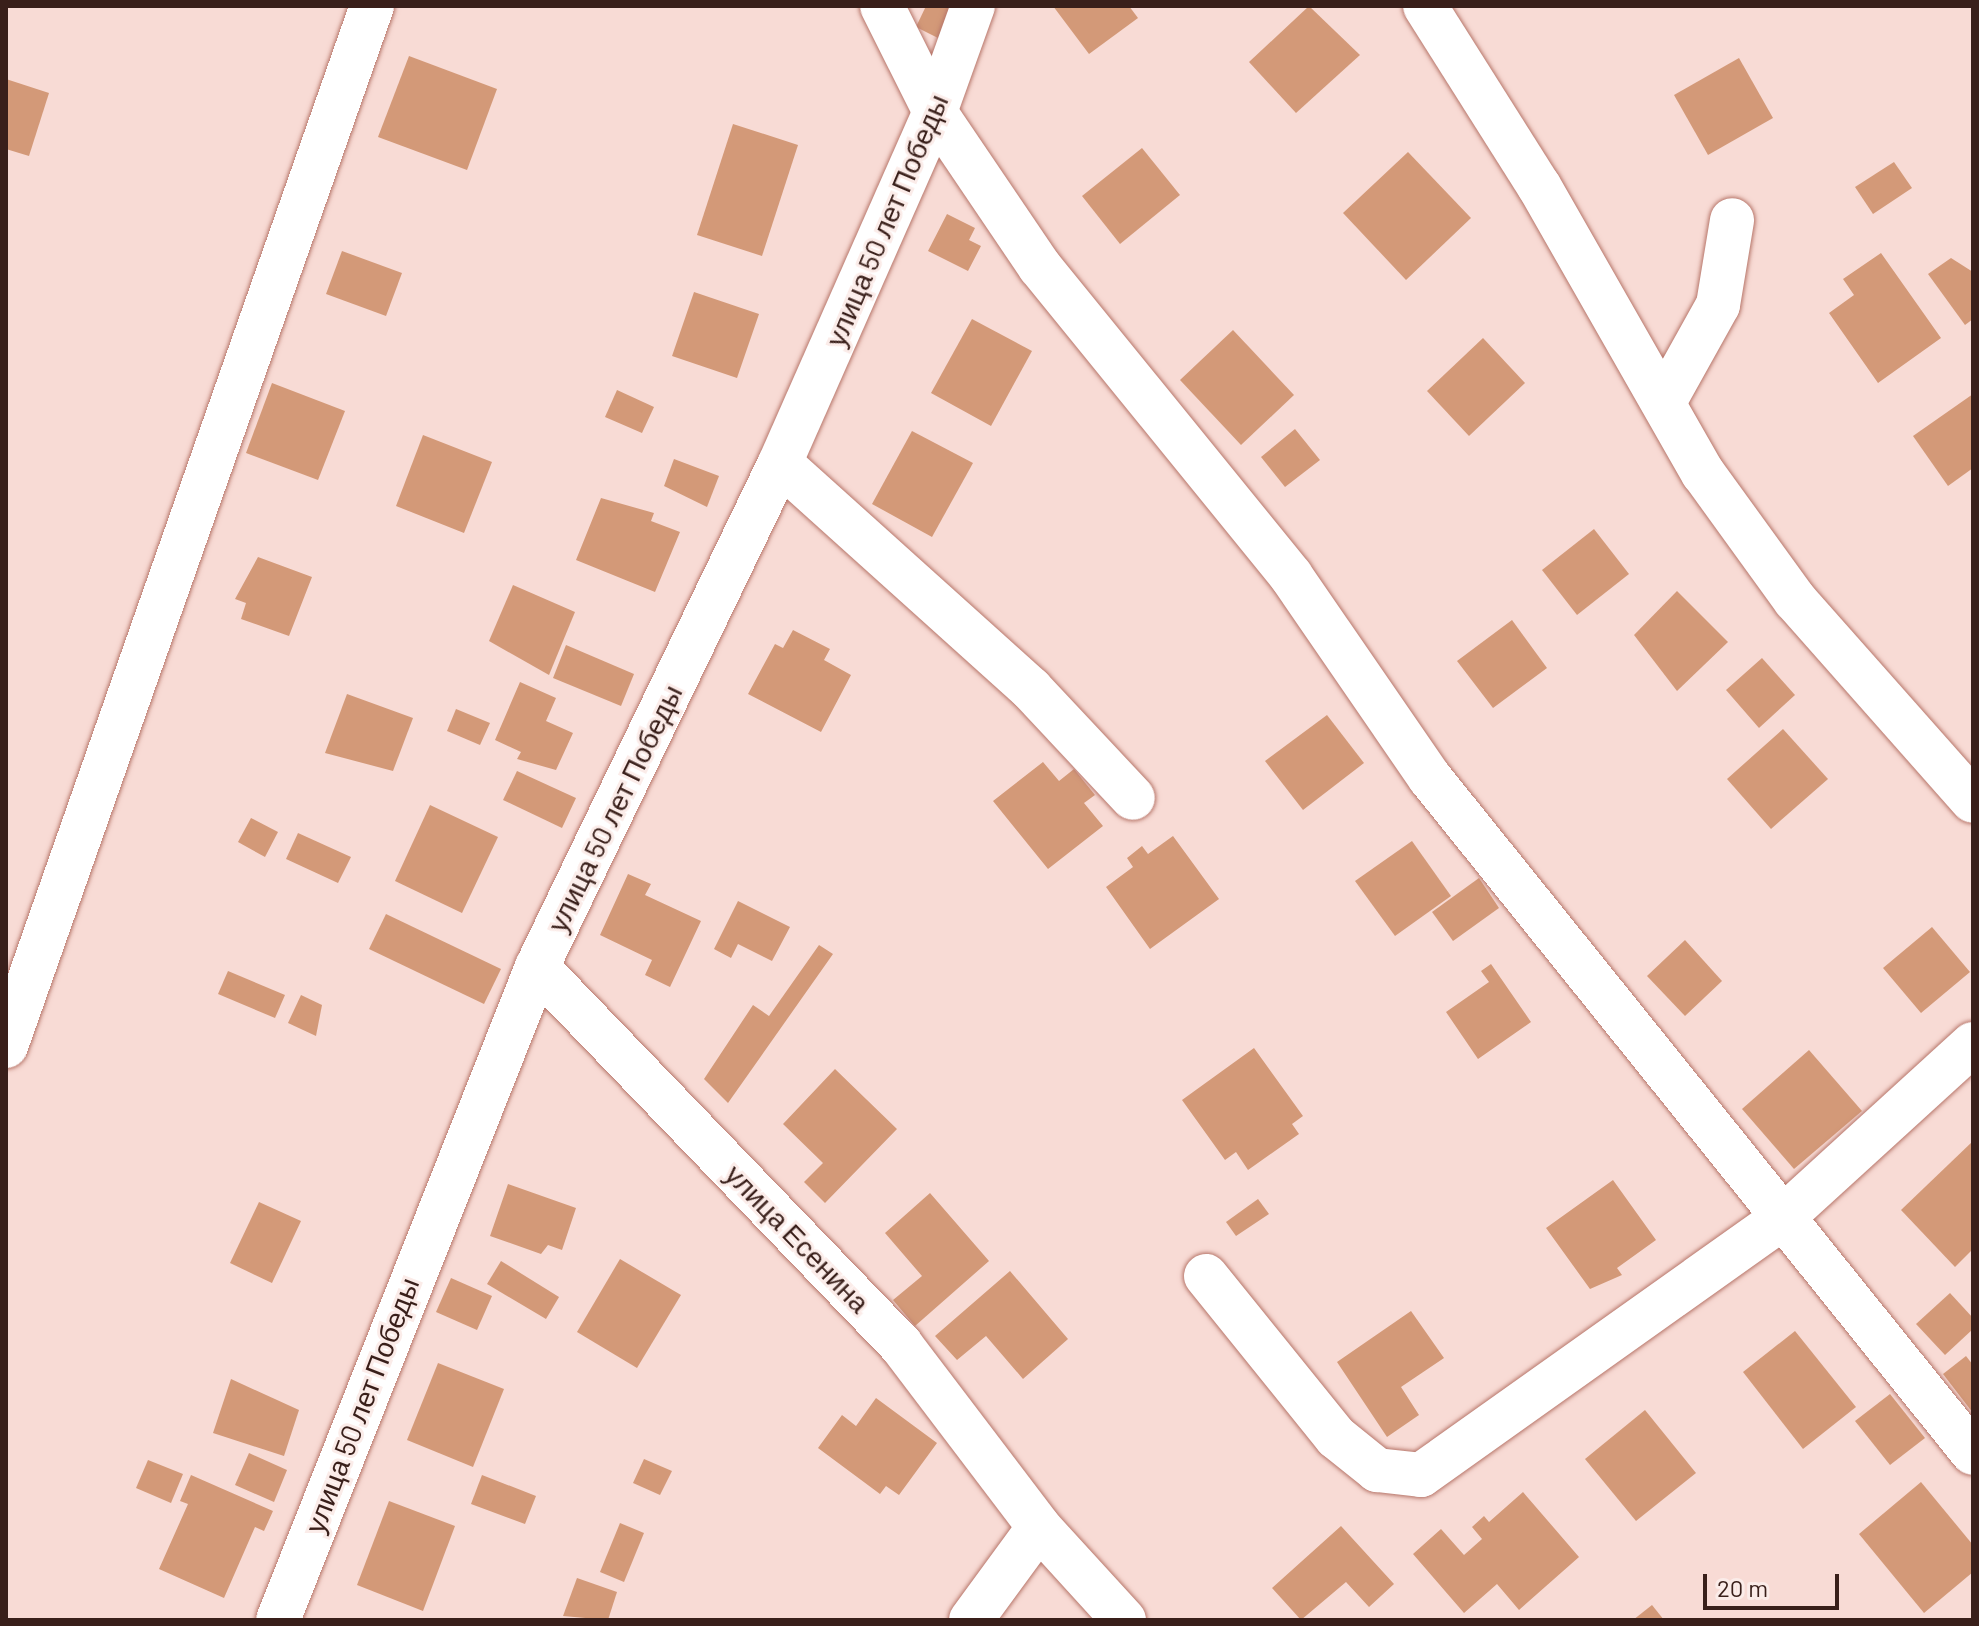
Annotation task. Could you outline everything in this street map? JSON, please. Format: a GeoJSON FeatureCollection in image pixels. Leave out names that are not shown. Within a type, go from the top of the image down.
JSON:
{"type":"FeatureCollection","features":[{"type":"Feature","properties":{"kind":"street"},"geometry":{"type":"LineString","coordinates":[[6,1046],[372,6]]}},
{"type":"Feature","properties":{"kind":"street"},"geometry":{"type":"LineString","coordinates":[[882,6],[935,112],[1040,267],[1291,576],[1430,778],[1780,1220],[1973,1453]]}},
{"type":"Feature","properties":{"kind":"street","name":"улица 50 лет Победы"},"geometry":{"type":"LineString","coordinates":[[278,1620],[537,967],[780,463],[935,112],[973,6]]}},
{"type":"Feature","properties":{"kind":"street"},"geometry":{"type":"LineString","coordinates":[[1425,6],[1664,402],[1703,473],[1795,600],[1973,801]]}},
{"type":"Feature","properties":{"kind":"street"},"geometry":{"type":"LineString","coordinates":[[1664,402],[1718,305],[1732,220]]}},
{"type":"Feature","properties":{"kind":"street"},"geometry":{"type":"LineString","coordinates":[[780,463],[1031,689],[1133,798]]}},
{"type":"Feature","properties":{"kind":"street","name":"улица Есенина"},"geometry":{"type":"LineString","coordinates":[[537,967],[901,1345],[1039,1527],[1124,1620]]}},
{"type":"Feature","properties":{"kind":"street"},"geometry":{"type":"LineString","coordinates":[[1206,1276],[1312,1415],[1360,1459],[1405,1477],[1467,1449],[1621,1327],[1780,1220],[1973,1044]]}},
{"type":"Feature","properties":{"kind":"street"},"geometry":{"type":"LineString","coordinates":[[971,1620],[1039,1527]]}},
{"type":"Feature","properties":{"kind":"building"},"geometry":{"type":"Polygon","coordinates":[[[926,6],[954,6],[938,38],[916,27],[926,6]]]}},
{"type":"Feature","properties":{"kind":"building"},"geometry":{"type":"Polygon","coordinates":[[[1053,6],[1129,6],[1138,18],[1089,54],[1053,6]]]}},
{"type":"Feature","properties":{"kind":"building"},"geometry":{"type":"Polygon","coordinates":[[[1309,6],[1360,55],[1296,113],[1249,62],[1309,6]]]}},
{"type":"Feature","properties":{"kind":"building"},"geometry":{"type":"Polygon","coordinates":[[[409,56],[497,89],[467,170],[378,137],[409,56]]]}},
{"type":"Feature","properties":{"kind":"building"},"geometry":{"type":"Polygon","coordinates":[[[1739,58],[1773,118],[1708,155],[1674,95],[1739,58]]]}},
{"type":"Feature","properties":{"kind":"building"},"geometry":{"type":"Polygon","coordinates":[[[6,79],[49,93],[29,156],[6,149],[6,79]]]}},
{"type":"Feature","properties":{"kind":"building"},"geometry":{"type":"Polygon","coordinates":[[[733,124],[798,145],[762,256],[697,235],[733,124]]]}},
{"type":"Feature","properties":{"kind":"building"},"geometry":{"type":"Polygon","coordinates":[[[1142,148],[1180,195],[1120,244],[1082,196],[1142,148]]]}},
{"type":"Feature","properties":{"kind":"building"},"geometry":{"type":"Polygon","coordinates":[[[1408,152],[1471,218],[1406,280],[1343,213],[1408,152]]]}},
{"type":"Feature","properties":{"kind":"building"},"geometry":{"type":"Polygon","coordinates":[[[1894,162],[1912,188],[1873,214],[1855,187],[1894,162]]]}},
{"type":"Feature","properties":{"kind":"building"},"geometry":{"type":"Polygon","coordinates":[[[947,214],[975,228],[969,240],[981,246],[968,271],[928,251],[947,214]]]}},
{"type":"Feature","properties":{"kind":"building"},"geometry":{"type":"Polygon","coordinates":[[[342,251],[402,273],[386,316],[326,294],[342,251]]]}},
{"type":"Feature","properties":{"kind":"building"},"geometry":{"type":"Polygon","coordinates":[[[1881,253],[1941,338],[1878,383],[1829,313],[1854,295],[1843,279],[1881,253]]]}},
{"type":"Feature","properties":{"kind":"building"},"geometry":{"type":"Polygon","coordinates":[[[1951,258],[1973,272],[1973,319],[1965,325],[1928,274],[1951,258]]]}},
{"type":"Feature","properties":{"kind":"building"},"geometry":{"type":"Polygon","coordinates":[[[694,292],[759,314],[737,378],[672,356],[694,292]]]}},
{"type":"Feature","properties":{"kind":"building"},"geometry":{"type":"Polygon","coordinates":[[[972,319],[1032,351],[991,426],[931,393],[972,319]]]}},
{"type":"Feature","properties":{"kind":"building"},"geometry":{"type":"Polygon","coordinates":[[[1233,330],[1294,395],[1241,445],[1180,380],[1233,330]]]}},
{"type":"Feature","properties":{"kind":"building"},"geometry":{"type":"Polygon","coordinates":[[[1483,338],[1525,383],[1469,436],[1427,391],[1483,338]]]}},
{"type":"Feature","properties":{"kind":"building"},"geometry":{"type":"Polygon","coordinates":[[[272,383],[345,411],[318,480],[246,453],[272,383]]]}},
{"type":"Feature","properties":{"kind":"building"},"geometry":{"type":"Polygon","coordinates":[[[617,390],[654,407],[642,433],[605,417],[617,390]]]}},
{"type":"Feature","properties":{"kind":"building"},"geometry":{"type":"Polygon","coordinates":[[[1973,394],[1973,468],[1948,486],[1913,436],[1973,394]]]}},
{"type":"Feature","properties":{"kind":"building"},"geometry":{"type":"Polygon","coordinates":[[[1295,429],[1320,460],[1285,487],[1261,457],[1295,429]]]}},
{"type":"Feature","properties":{"kind":"building"},"geometry":{"type":"Polygon","coordinates":[[[912,431],[973,463],[932,537],[872,504],[912,431]]]}},
{"type":"Feature","properties":{"kind":"building"},"geometry":{"type":"Polygon","coordinates":[[[423,435],[492,462],[464,533],[396,506],[423,435]]]}},
{"type":"Feature","properties":{"kind":"building"},"geometry":{"type":"Polygon","coordinates":[[[674,459],[719,476],[707,507],[664,486],[674,459]]]}},
{"type":"Feature","properties":{"kind":"building"},"geometry":{"type":"Polygon","coordinates":[[[601,498],[654,513],[651,521],[680,532],[655,592],[576,560],[601,498]]]}},
{"type":"Feature","properties":{"kind":"building"},"geometry":{"type":"Polygon","coordinates":[[[1594,529],[1629,574],[1577,615],[1542,570],[1594,529]]]}},
{"type":"Feature","properties":{"kind":"building"},"geometry":{"type":"Polygon","coordinates":[[[258,557],[312,577],[289,636],[241,619],[246,603],[235,599],[258,557]]]}},
{"type":"Feature","properties":{"kind":"building"},"geometry":{"type":"Polygon","coordinates":[[[513,585],[575,612],[549,675],[489,641],[513,585]]]}},
{"type":"Feature","properties":{"kind":"building"},"geometry":{"type":"Polygon","coordinates":[[[1677,591],[1728,642],[1677,691],[1634,635],[1677,591]]]}},
{"type":"Feature","properties":{"kind":"building"},"geometry":{"type":"Polygon","coordinates":[[[1512,620],[1547,668],[1493,708],[1457,661],[1512,620]]]}},
{"type":"Feature","properties":{"kind":"building"},"geometry":{"type":"Polygon","coordinates":[[[793,630],[830,649],[824,660],[851,675],[821,732],[748,694],[775,644],[783,648],[793,630]]]}},
{"type":"Feature","properties":{"kind":"building"},"geometry":{"type":"Polygon","coordinates":[[[566,645],[634,674],[621,706],[553,678],[566,645]]]}},
{"type":"Feature","properties":{"kind":"building"},"geometry":{"type":"Polygon","coordinates":[[[1762,658],[1795,695],[1759,728],[1726,690],[1762,658]]]}},
{"type":"Feature","properties":{"kind":"building"},"geometry":{"type":"Polygon","coordinates":[[[520,682],[556,698],[546,721],[573,733],[556,770],[517,759],[521,752],[495,740],[520,682]]]}},
{"type":"Feature","properties":{"kind":"building"},"geometry":{"type":"Polygon","coordinates":[[[347,694],[413,718],[393,771],[325,753],[347,694]]]}},
{"type":"Feature","properties":{"kind":"building"},"geometry":{"type":"Polygon","coordinates":[[[456,709],[490,723],[480,745],[447,731],[456,709]]]}},
{"type":"Feature","properties":{"kind":"building"},"geometry":{"type":"Polygon","coordinates":[[[1327,715],[1364,763],[1303,810],[1265,761],[1327,715]]]}},
{"type":"Feature","properties":{"kind":"building"},"geometry":{"type":"Polygon","coordinates":[[[1783,729],[1828,779],[1771,829],[1727,779],[1783,729]]]}},
{"type":"Feature","properties":{"kind":"building"},"geometry":{"type":"Polygon","coordinates":[[[1043,762],[1059,781],[1074,769],[1095,795],[1084,803],[1103,826],[1048,869],[993,801],[1043,762]]]}},
{"type":"Feature","properties":{"kind":"building"},"geometry":{"type":"Polygon","coordinates":[[[517,771],[576,798],[562,828],[503,800],[517,771]]]}},
{"type":"Feature","properties":{"kind":"building"},"geometry":{"type":"Polygon","coordinates":[[[430,805],[498,837],[462,913],[395,881],[430,805]]]}},
{"type":"Feature","properties":{"kind":"building"},"geometry":{"type":"Polygon","coordinates":[[[251,818],[278,832],[265,857],[238,842],[251,818]]]}},
{"type":"Feature","properties":{"kind":"building"},"geometry":{"type":"Polygon","coordinates":[[[298,833],[351,857],[338,883],[286,859],[298,833]]]}},
{"type":"Feature","properties":{"kind":"building"},"geometry":{"type":"Polygon","coordinates":[[[1173,836],[1219,899],[1150,949],[1106,887],[1133,867],[1127,858],[1142,846],[1148,854],[1173,836]]]}},
{"type":"Feature","properties":{"kind":"building"},"geometry":{"type":"Polygon","coordinates":[[[1412,841],[1451,896],[1395,936],[1355,881],[1412,841]]]}},
{"type":"Feature","properties":{"kind":"building"},"geometry":{"type":"Polygon","coordinates":[[[628,874],[651,884],[645,895],[701,921],[670,987],[645,975],[652,960],[600,935],[628,874]]]}},
{"type":"Feature","properties":{"kind":"building"},"geometry":{"type":"Polygon","coordinates":[[[1479,878],[1499,908],[1453,941],[1432,912],[1479,878]]]}},
{"type":"Feature","properties":{"kind":"building"},"geometry":{"type":"Polygon","coordinates":[[[738,901],[790,927],[772,961],[738,944],[731,958],[714,949],[738,901]]]}},
{"type":"Feature","properties":{"kind":"building"},"geometry":{"type":"Polygon","coordinates":[[[386,914],[501,969],[484,1004],[369,949],[386,914]]]}},
{"type":"Feature","properties":{"kind":"building"},"geometry":{"type":"Polygon","coordinates":[[[1932,927],[1970,972],[1921,1013],[1883,968],[1932,927]]]}},
{"type":"Feature","properties":{"kind":"building"},"geometry":{"type":"Polygon","coordinates":[[[1685,940],[1722,981],[1685,1016],[1647,976],[1685,940]]]}},
{"type":"Feature","properties":{"kind":"building"},"geometry":{"type":"Polygon","coordinates":[[[819,945],[833,954],[728,1103],[704,1079],[753,1005],[769,1016],[819,945]]]}},
{"type":"Feature","properties":{"kind":"building"},"geometry":{"type":"Polygon","coordinates":[[[1491,964],[1531,1022],[1478,1059],[1446,1012],[1489,982],[1481,971],[1491,964]]]}},
{"type":"Feature","properties":{"kind":"building"},"geometry":{"type":"Polygon","coordinates":[[[228,971],[285,995],[275,1018],[218,994],[228,971]]]}},
{"type":"Feature","properties":{"kind":"building"},"geometry":{"type":"Polygon","coordinates":[[[301,995],[322,1005],[316,1036],[288,1023],[301,995]]]}},
{"type":"Feature","properties":{"kind":"building"},"geometry":{"type":"Polygon","coordinates":[[[1254,1048],[1303,1116],[1292,1124],[1299,1134],[1248,1170],[1236,1152],[1225,1160],[1182,1100],[1254,1048]]]}},
{"type":"Feature","properties":{"kind":"building"},"geometry":{"type":"Polygon","coordinates":[[[1809,1050],[1862,1111],[1794,1169],[1742,1109],[1809,1050]]]}},
{"type":"Feature","properties":{"kind":"building"},"geometry":{"type":"Polygon","coordinates":[[[835,1069],[897,1129],[825,1203],[804,1182],[823,1163],[783,1124],[835,1069]]]}},
{"type":"Feature","properties":{"kind":"building"},"geometry":{"type":"Polygon","coordinates":[[[1973,1141],[1973,1249],[1955,1267],[1901,1210],[1973,1141]]]}},
{"type":"Feature","properties":{"kind":"building"},"geometry":{"type":"Polygon","coordinates":[[[1613,1180],[1656,1240],[1617,1268],[1622,1275],[1590,1289],[1546,1228],[1613,1180]]]}},
{"type":"Feature","properties":{"kind":"building"},"geometry":{"type":"Polygon","coordinates":[[[508,1184],[576,1208],[562,1250],[548,1245],[541,1254],[490,1236],[508,1184]]]}},
{"type":"Feature","properties":{"kind":"building"},"geometry":{"type":"Polygon","coordinates":[[[930,1193],[989,1261],[915,1326],[893,1300],[922,1276],[885,1233],[930,1193]]]}},
{"type":"Feature","properties":{"kind":"building"},"geometry":{"type":"Polygon","coordinates":[[[1258,1199],[1269,1214],[1236,1236],[1226,1222],[1258,1199]]]}},
{"type":"Feature","properties":{"kind":"building"},"geometry":{"type":"Polygon","coordinates":[[[259,1202],[301,1221],[272,1283],[230,1263],[259,1202]]]}},
{"type":"Feature","properties":{"kind":"building"},"geometry":{"type":"Polygon","coordinates":[[[620,1259],[681,1295],[637,1368],[577,1332],[620,1259]]]}},
{"type":"Feature","properties":{"kind":"building"},"geometry":{"type":"Polygon","coordinates":[[[501,1261],[559,1297],[546,1319],[487,1284],[501,1261]]]}},
{"type":"Feature","properties":{"kind":"building"},"geometry":{"type":"Polygon","coordinates":[[[1010,1271],[1068,1339],[1023,1379],[986,1336],[957,1360],[935,1336],[1010,1271]]]}},
{"type":"Feature","properties":{"kind":"building"},"geometry":{"type":"Polygon","coordinates":[[[451,1278],[492,1296],[477,1330],[436,1312],[451,1278]]]}},
{"type":"Feature","properties":{"kind":"building"},"geometry":{"type":"Polygon","coordinates":[[[1950,1293],[1973,1318],[1973,1329],[1945,1355],[1916,1324],[1950,1293]]]}},
{"type":"Feature","properties":{"kind":"building"},"geometry":{"type":"Polygon","coordinates":[[[1411,1311],[1444,1358],[1401,1387],[1419,1415],[1387,1437],[1337,1362],[1411,1311]]]}},
{"type":"Feature","properties":{"kind":"building"},"geometry":{"type":"Polygon","coordinates":[[[1795,1331],[1856,1407],[1803,1449],[1743,1372],[1795,1331]]]}},
{"type":"Feature","properties":{"kind":"building"},"geometry":{"type":"Polygon","coordinates":[[[1966,1356],[1973,1365],[1973,1413],[1943,1374],[1966,1356]]]}},
{"type":"Feature","properties":{"kind":"building"},"geometry":{"type":"Polygon","coordinates":[[[438,1363],[504,1389],[473,1467],[407,1440],[438,1363]]]}},
{"type":"Feature","properties":{"kind":"building"},"geometry":{"type":"Polygon","coordinates":[[[231,1379],[299,1410],[284,1456],[213,1433],[231,1379]]]}},
{"type":"Feature","properties":{"kind":"building"},"geometry":{"type":"Polygon","coordinates":[[[1890,1394],[1925,1438],[1890,1465],[1855,1421],[1890,1394]]]}},
{"type":"Feature","properties":{"kind":"building"},"geometry":{"type":"Polygon","coordinates":[[[876,1398],[937,1443],[899,1495],[886,1486],[880,1494],[818,1448],[842,1415],[856,1426],[876,1398]]]}},
{"type":"Feature","properties":{"kind":"building"},"geometry":{"type":"Polygon","coordinates":[[[1645,1410],[1696,1473],[1636,1521],[1585,1459],[1645,1410]]]}},
{"type":"Feature","properties":{"kind":"building"},"geometry":{"type":"Polygon","coordinates":[[[249,1453],[287,1470],[274,1502],[235,1485],[249,1453]]]}},
{"type":"Feature","properties":{"kind":"building"},"geometry":{"type":"Polygon","coordinates":[[[644,1459],[672,1471],[660,1495],[633,1483],[644,1459]]]}},
{"type":"Feature","properties":{"kind":"building"},"geometry":{"type":"Polygon","coordinates":[[[148,1460],[183,1474],[171,1503],[136,1488],[148,1460]]]}},
{"type":"Feature","properties":{"kind":"building"},"geometry":{"type":"Polygon","coordinates":[[[191,1475],[273,1511],[264,1531],[255,1527],[224,1598],[159,1569],[188,1504],[180,1501],[191,1475]]]}},
{"type":"Feature","properties":{"kind":"building"},"geometry":{"type":"Polygon","coordinates":[[[482,1475],[536,1496],[525,1524],[471,1504],[482,1475]]]}},
{"type":"Feature","properties":{"kind":"building"},"geometry":{"type":"Polygon","coordinates":[[[1921,1482],[1973,1545],[1973,1572],[1924,1613],[1859,1534],[1921,1482]]]}},
{"type":"Feature","properties":{"kind":"building"},"geometry":{"type":"Polygon","coordinates":[[[1523,1492],[1579,1557],[1519,1610],[1497,1584],[1464,1613],[1413,1554],[1441,1529],[1464,1555],[1482,1539],[1472,1527],[1484,1516],[1489,1522],[1523,1492]]]}},
{"type":"Feature","properties":{"kind":"building"},"geometry":{"type":"Polygon","coordinates":[[[389,1501],[455,1526],[423,1611],[357,1585],[389,1501]]]}},
{"type":"Feature","properties":{"kind":"building"},"geometry":{"type":"Polygon","coordinates":[[[620,1523],[644,1533],[624,1582],[600,1572],[620,1523]]]}},
{"type":"Feature","properties":{"kind":"building"},"geometry":{"type":"Polygon","coordinates":[[[1341,1526],[1394,1584],[1369,1607],[1346,1582],[1301,1620],[1272,1588],[1341,1526]]]}},
{"type":"Feature","properties":{"kind":"building"},"geometry":{"type":"Polygon","coordinates":[[[577,1578],[617,1592],[608,1620],[563,1616],[577,1578]]]}},
{"type":"Feature","properties":{"kind":"building"},"geometry":{"type":"Polygon","coordinates":[[[1652,1605],[1664,1620],[1633,1620],[1652,1605]]]}}]}
